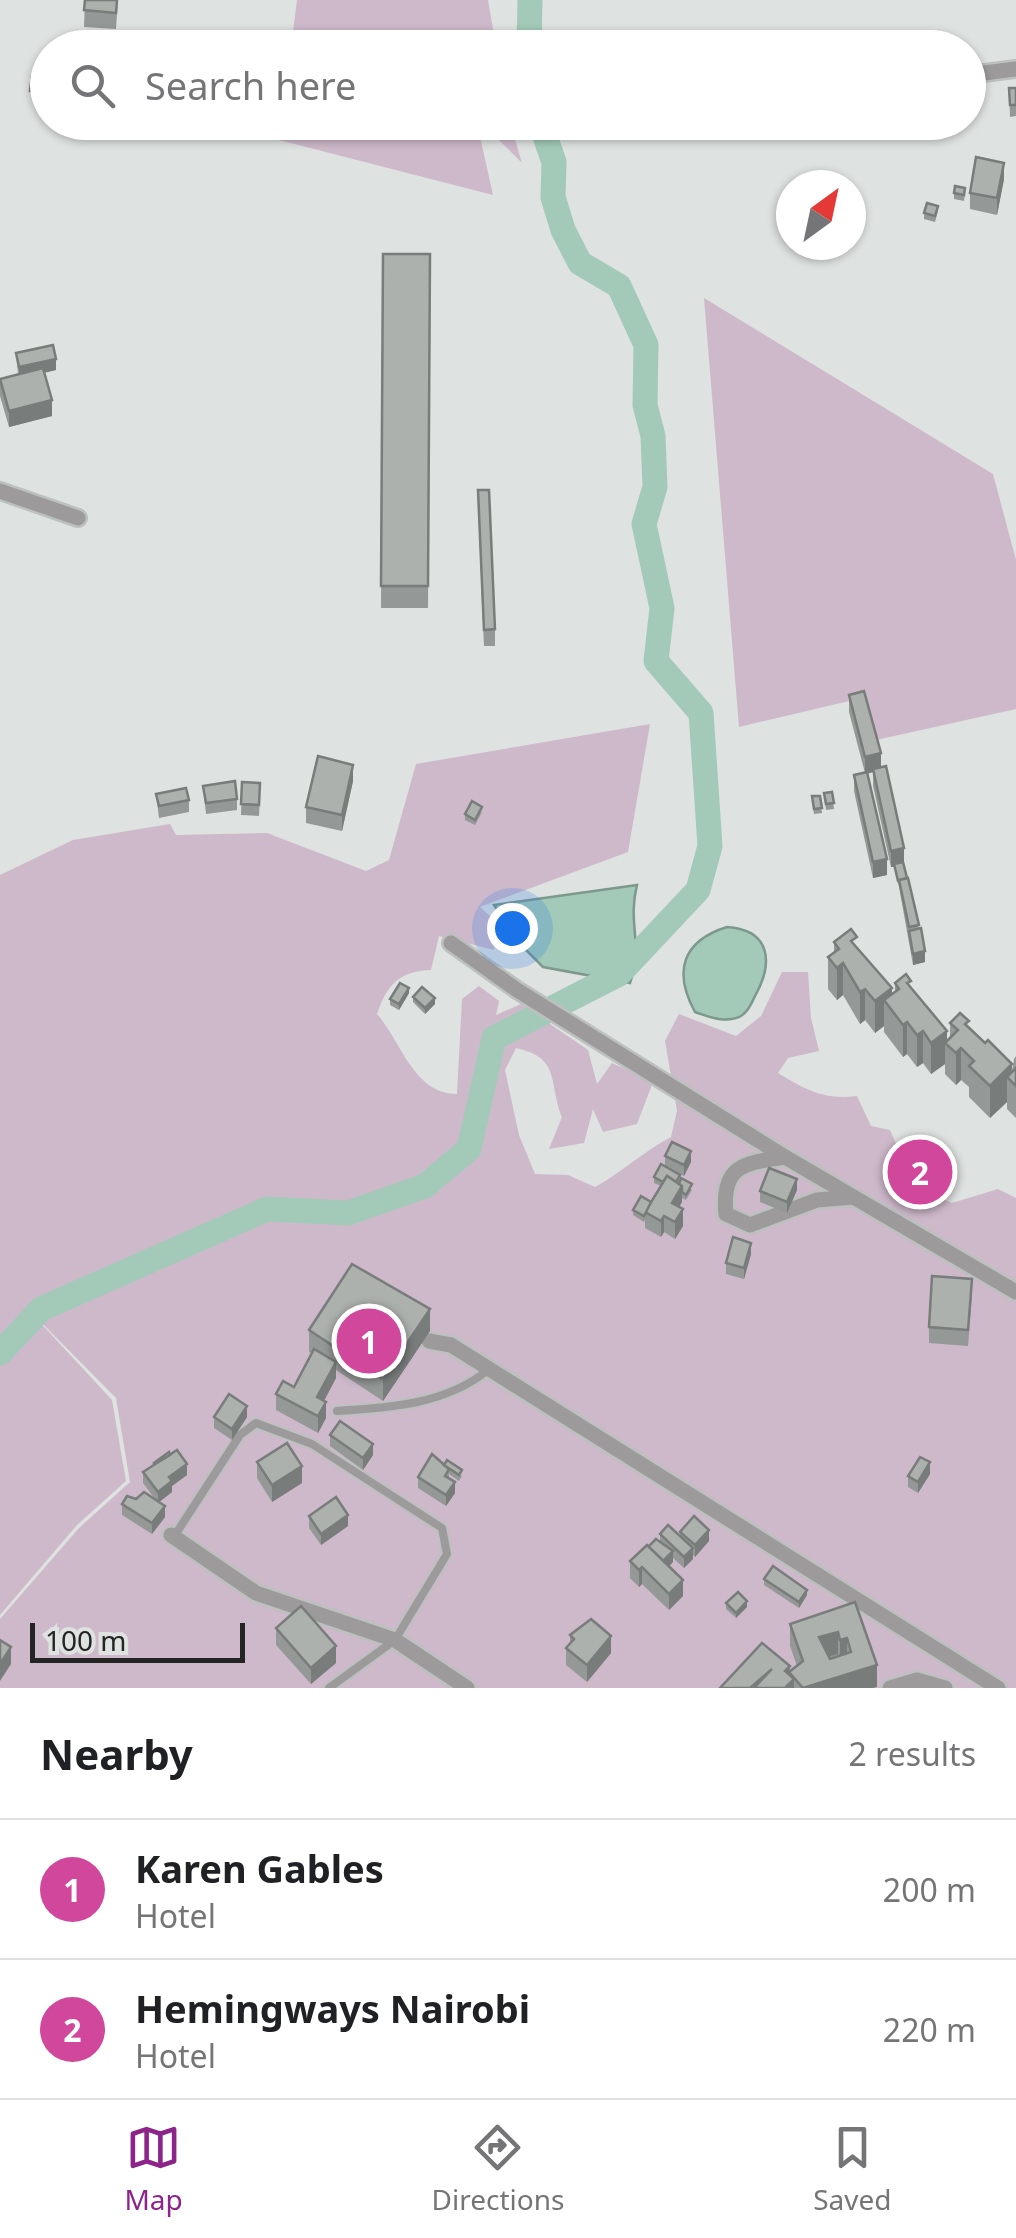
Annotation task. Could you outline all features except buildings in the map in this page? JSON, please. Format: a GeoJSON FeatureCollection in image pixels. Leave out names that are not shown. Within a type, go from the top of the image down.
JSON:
{"type":"FeatureCollection","features":[{"type":"Feature","properties":{"kind":"street"},"geometry":{"type":"LineString","coordinates":[[986,73],[1016,69]]}},
{"type":"Feature","properties":{"kind":"street"},"geometry":{"type":"LineString","coordinates":[[0,491],[78,518]]}},
{"type":"Feature","properties":{"kind":"street"},"geometry":{"type":"LineString","coordinates":[[450,943],[518,990],[786,1157],[1016,1292]]}},
{"type":"Feature","properties":{"kind":"street"},"geometry":{"type":"LineString","coordinates":[[786,1157],[748,1163],[732,1173],[724,1191],[726,1214],[750,1226],[817,1200],[854,1197]]}},
{"type":"Feature","properties":{"kind":"street"},"geometry":{"type":"LineString","coordinates":[[428,1341],[451,1345],[489,1368],[998,1688]]}},
{"type":"Feature","properties":{"kind":"street"},"geometry":{"type":"LineString","coordinates":[[173,1535],[256,1593],[394,1640],[467,1688]]}},
{"type":"Feature","properties":{"kind":"street"},"geometry":{"type":"LineString","coordinates":[[890,1688],[917,1680],[944,1688]]}},
{"type":"Feature","properties":{"kind":"lane"},"geometry":{"type":"LineString","coordinates":[[337,1411],[398,1408],[471,1384],[489,1368]]}},
{"type":"Feature","properties":{"kind":"lane"},"geometry":{"type":"LineString","coordinates":[[173,1535],[249,1426],[268,1426],[312,1444],[434,1521],[447,1539],[446,1554],[394,1640],[329,1688]]}},
{"type":"Feature","properties":{"kind":"shaded area"},"geometry":{"type":"Polygon","coordinates":[[[297,0],[488,0],[493,30],[293,30],[297,0]]]}},
{"type":"Feature","properties":{"kind":"shaded area"},"geometry":{"type":"Polygon","coordinates":[[[279,140],[481,140],[493,195],[279,140]]]}},
{"type":"Feature","properties":{"kind":"shaded area"},"geometry":{"type":"Polygon","coordinates":[[[499,140],[515,140],[522,163],[499,140]]]}},
{"type":"Feature","properties":{"kind":"shaded area"},"geometry":{"type":"Polygon","coordinates":[[[704,298],[993,474],[1016,560],[1016,709],[876,740],[862,698],[739,727],[704,298]]]}},
{"type":"Feature","properties":{"kind":"shaded area"},"geometry":{"type":"Polygon","coordinates":[[[650,724],[628,852],[480,907],[498,923],[494,950],[439,936],[431,970],[410,973],[396,981],[377,1014],[419,1076],[442,1092],[457,1094],[462,999],[479,986],[499,1001],[496,1015],[521,1004],[588,1050],[597,1084],[612,1063],[653,1082],[637,1124],[603,1132],[593,1109],[584,1143],[549,1149],[562,1117],[551,1073],[540,1058],[516,1048],[505,1070],[519,1135],[535,1174],[568,1175],[595,1187],[671,1137],[677,1111],[665,1041],[679,1014],[736,1036],[761,1016],[782,972],[808,972],[811,1018],[819,1051],[788,1058],[778,1073],[816,1092],[857,1096],[871,1126],[890,1130],[914,1186],[952,1203],[998,1189],[1016,1198],[1016,1688],[0,1688],[0,1619],[79,1528],[130,1482],[116,1398],[22,1303],[112,1400],[126,1481],[77,1525],[0,1615],[0,875],[73,840],[170,824],[176,835],[267,833],[366,871],[389,860],[416,764],[650,724]]]}},
{"type":"Feature","properties":{"kind":"shaded area"},"geometry":{"type":"Polygon","coordinates":[[[637,885],[636,957],[630,983],[543,967],[519,943],[494,905],[637,885]]]}},
{"type":"Feature","properties":{"kind":"shaded area"},"geometry":{"type":"Polygon","coordinates":[[[727,927],[753,935],[765,951],[766,961],[761,984],[748,1010],[724,1020],[695,1012],[684,984],[684,971],[691,950],[712,933],[727,927]]]}},
{"type":"Feature","properties":{"kind":"waterway"},"geometry":{"type":"LineString","coordinates":[[529,30],[530,0]]}},
{"type":"Feature","properties":{"kind":"waterway"},"geometry":{"type":"LineString","coordinates":[[0,1353],[41,1309],[267,1209],[348,1213],[425,1186],[469,1149],[494,1038],[619,974],[698,890],[710,846],[701,713],[656,661],[662,608],[644,524],[655,487],[653,436],[645,405],[646,345],[619,286],[580,263],[563,230],[553,197],[554,162],[546,140]]}},
{"type":"Feature","properties":{"kind":"place","name":"Hemingways Nairobi"},"geometry":{"type":"Point","coordinates":[920,1172]}},
{"type":"Feature","properties":{"kind":"place","name":"Karen Gables"},"geometry":{"type":"Point","coordinates":[369,1341]}}]}
